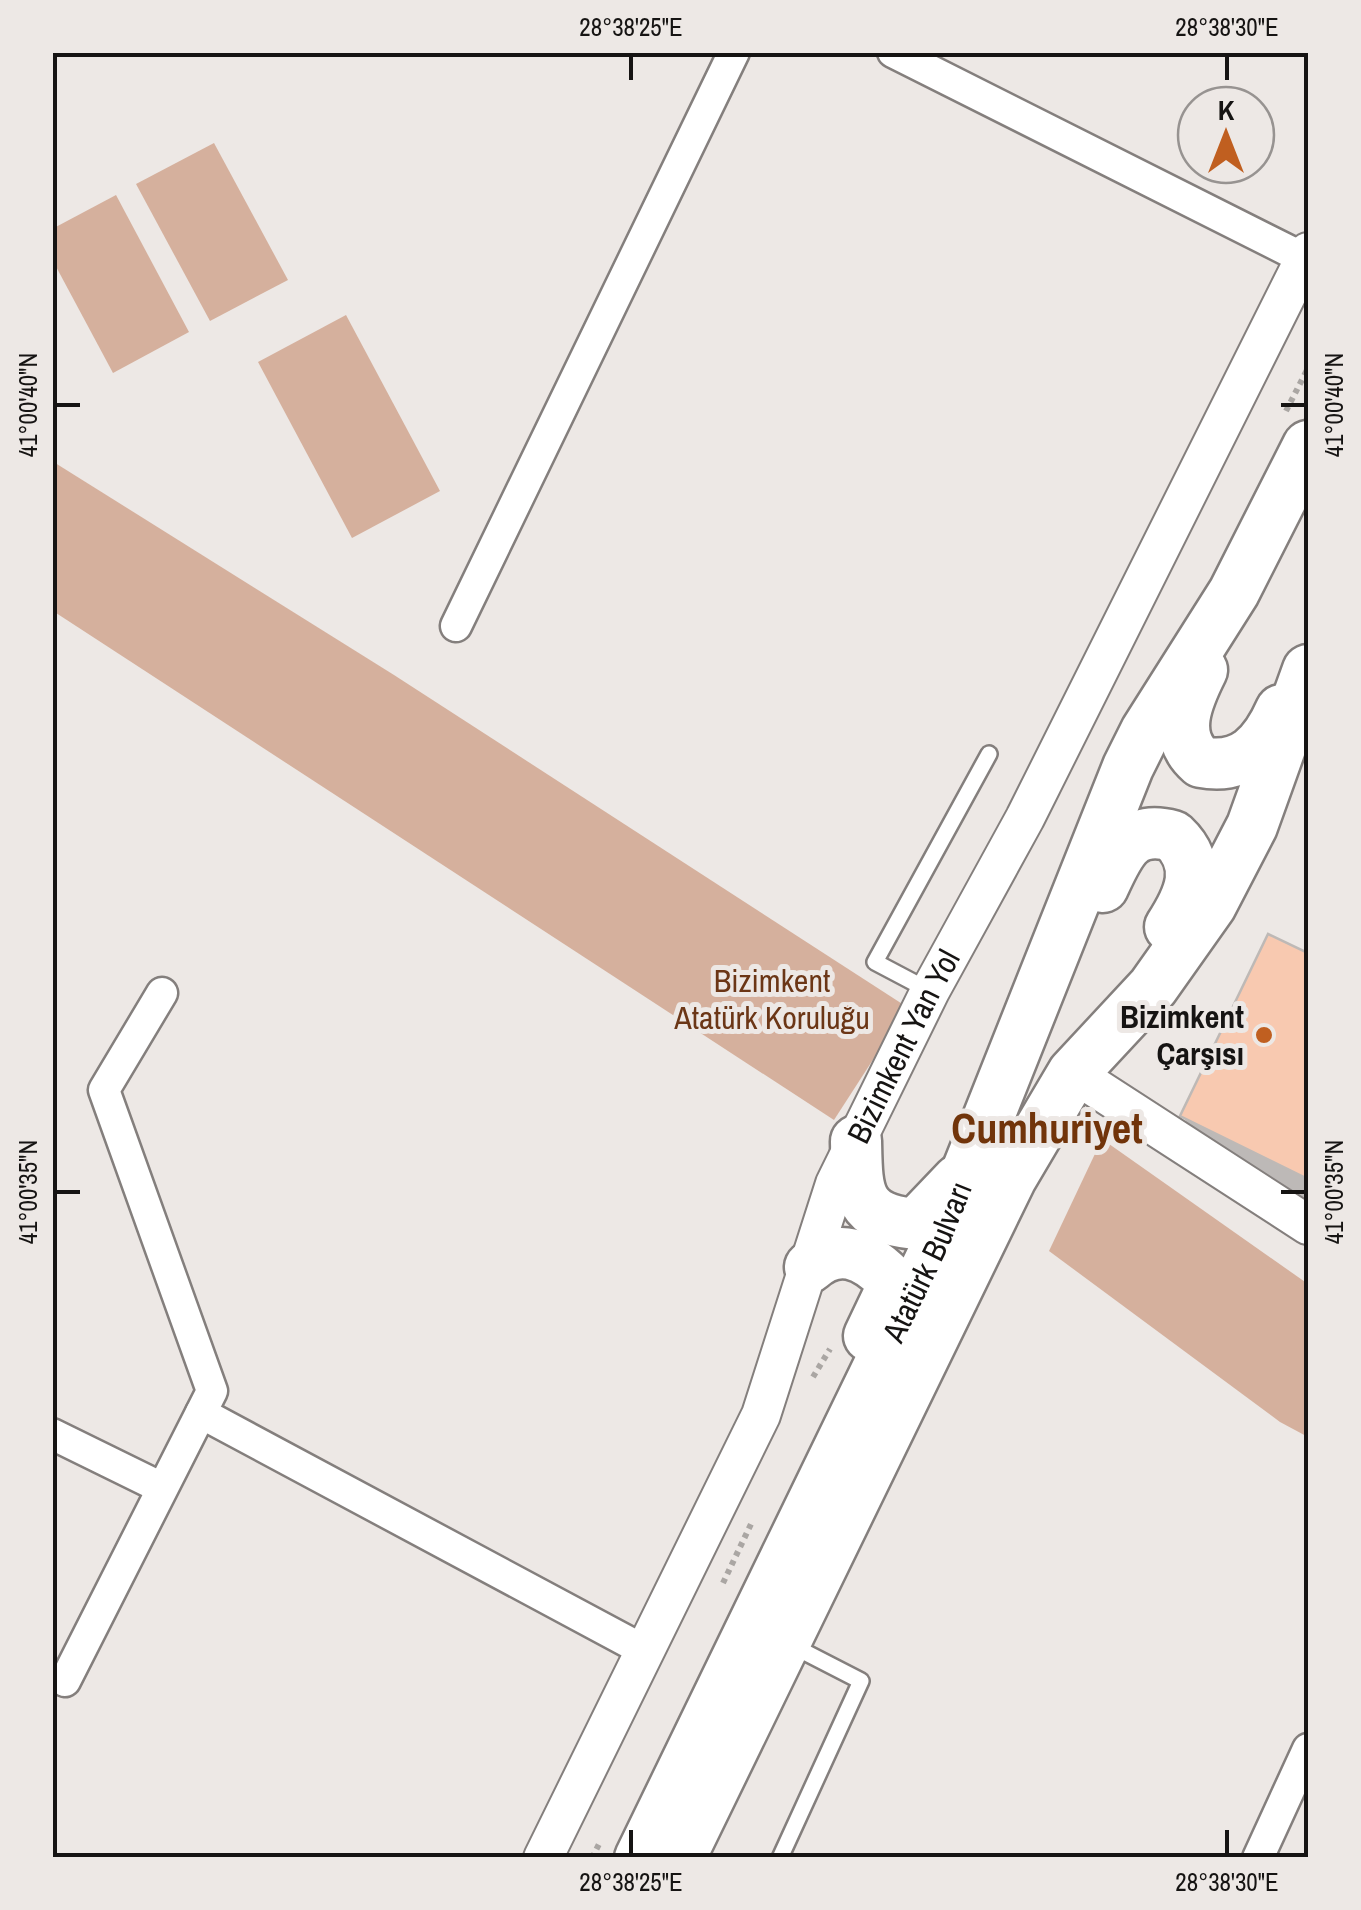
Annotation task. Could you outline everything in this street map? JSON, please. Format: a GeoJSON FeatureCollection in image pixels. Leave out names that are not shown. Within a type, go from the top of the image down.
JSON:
{"type":"FeatureCollection","features":[{"type":"Feature","properties":{"kind":"main road","name":"Atatürk Bulvarı"},"geometry":{"type":"LineString","coordinates":[[640,1858],[972,1166],[987,1112],[1045,984],[1096,844],[1146,730],[1234,592],[1308,446]]}},
{"type":"Feature","properties":{"kind":"main road"},"geometry":{"type":"LineString","coordinates":[[1234,592],[1227,622],[1184,713],[1188,751],[1200,762],[1218,766],[1235,763],[1254,751],[1266,741],[1292,685],[1308,669]]}},
{"type":"Feature","properties":{"kind":"main road","name":"Atatürk Bulvarı"},"geometry":{"type":"LineString","coordinates":[[680,1858],[1011,1178],[1082,1064],[1153,987],[1211,904],[1252,826],[1308,669]]}},
{"type":"Feature","properties":{"kind":"main road"},"geometry":{"type":"LineString","coordinates":[[1045,984],[1088,919],[1120,849],[1131,838],[1158,832],[1172,836],[1185,847],[1192,881],[1186,903],[1122,994],[1082,1064]]}},
{"type":"Feature","properties":{"kind":"main road"},"geometry":{"type":"LineString","coordinates":[[856,1141],[857,1191],[872,1212],[891,1222],[916,1224],[972,1166]]}},
{"type":"Feature","properties":{"kind":"main road"},"geometry":{"type":"LineString","coordinates":[[810,1266],[822,1256],[856,1254],[871,1260],[889,1278],[890,1294],[844,1388],[814,1500]]}},
{"type":"Feature","properties":{"kind":"street"},"geometry":{"type":"LineString","coordinates":[[456,626],[734,52]]}},
{"type":"Feature","properties":{"kind":"street"},"geometry":{"type":"LineString","coordinates":[[893,52],[1307,256]]}},
{"type":"Feature","properties":{"kind":"street","name":"Bizimkent Yan Yol"},"geometry":{"type":"LineString","coordinates":[[543,1858],[761,1415],[835,1184],[930,991],[1026,818],[1307,256]]}},
{"type":"Feature","properties":{"kind":"street"},"geometry":{"type":"LineString","coordinates":[[65,1681],[212,1391],[104,1090],[162,994]]}},
{"type":"Feature","properties":{"kind":"street"},"geometry":{"type":"LineString","coordinates":[[1082,1064],[1308,1225]]}},
{"type":"Feature","properties":{"kind":"street"},"geometry":{"type":"LineString","coordinates":[[200,1413],[647,1652]]}},
{"type":"Feature","properties":{"kind":"street"},"geometry":{"type":"LineString","coordinates":[[52,1434],[162,1488]]}},
{"type":"Feature","properties":{"kind":"street"},"geometry":{"type":"LineString","coordinates":[[1258,1858],[1308,1750]]}},
{"type":"Feature","properties":{"kind":"lane"},"geometry":{"type":"LineString","coordinates":[[930,991],[875,962],[989,754]]}},
{"type":"Feature","properties":{"kind":"lane"},"geometry":{"type":"LineString","coordinates":[[780,1858],[861,1681],[785,1642]]}},
{"type":"Feature","properties":{"kind":"green space"},"geometry":{"type":"Polygon","coordinates":[[[214,143],[288,280],[210,321],[136,184],[214,143]]]}},
{"type":"Feature","properties":{"kind":"green space"},"geometry":{"type":"Polygon","coordinates":[[[116,195],[189,332],[113,373],[53,261],[52,229],[116,195]]]}},
{"type":"Feature","properties":{"kind":"green space"},"geometry":{"type":"Polygon","coordinates":[[[346,315],[440,491],[352,538],[258,362],[346,315]]]}},
{"type":"Feature","properties":{"kind":"green space","name":"Bizimkent Atatürk Koruluğu"},"geometry":{"type":"Polygon","coordinates":[[[52,461],[394,675],[907,1007],[834,1120],[53,611],[52,461]]]}},
{"type":"Feature","properties":{"kind":"green space"},"geometry":{"type":"Polygon","coordinates":[[[1102,1139],[1308,1284],[1308,1437],[1280,1422],[1049,1251],[1102,1139]]]}},
{"type":"Feature","properties":{"kind":"building","name":"Bizimkent Çarşısı"},"geometry":{"type":"Polygon","coordinates":[[[1268,934],[1308,953],[1308,1179],[1180,1116],[1268,934]]]}},
{"type":"Feature","properties":{"kind":"place","name":"Bizimkent Çarşısı"},"geometry":{"type":"Point","coordinates":[1264,1035]}},
{"type":"Feature","properties":{"kind":"district","name":"Cumhuriyet"},"geometry":{"type":"Point","coordinates":[1047,1128]}}]}
